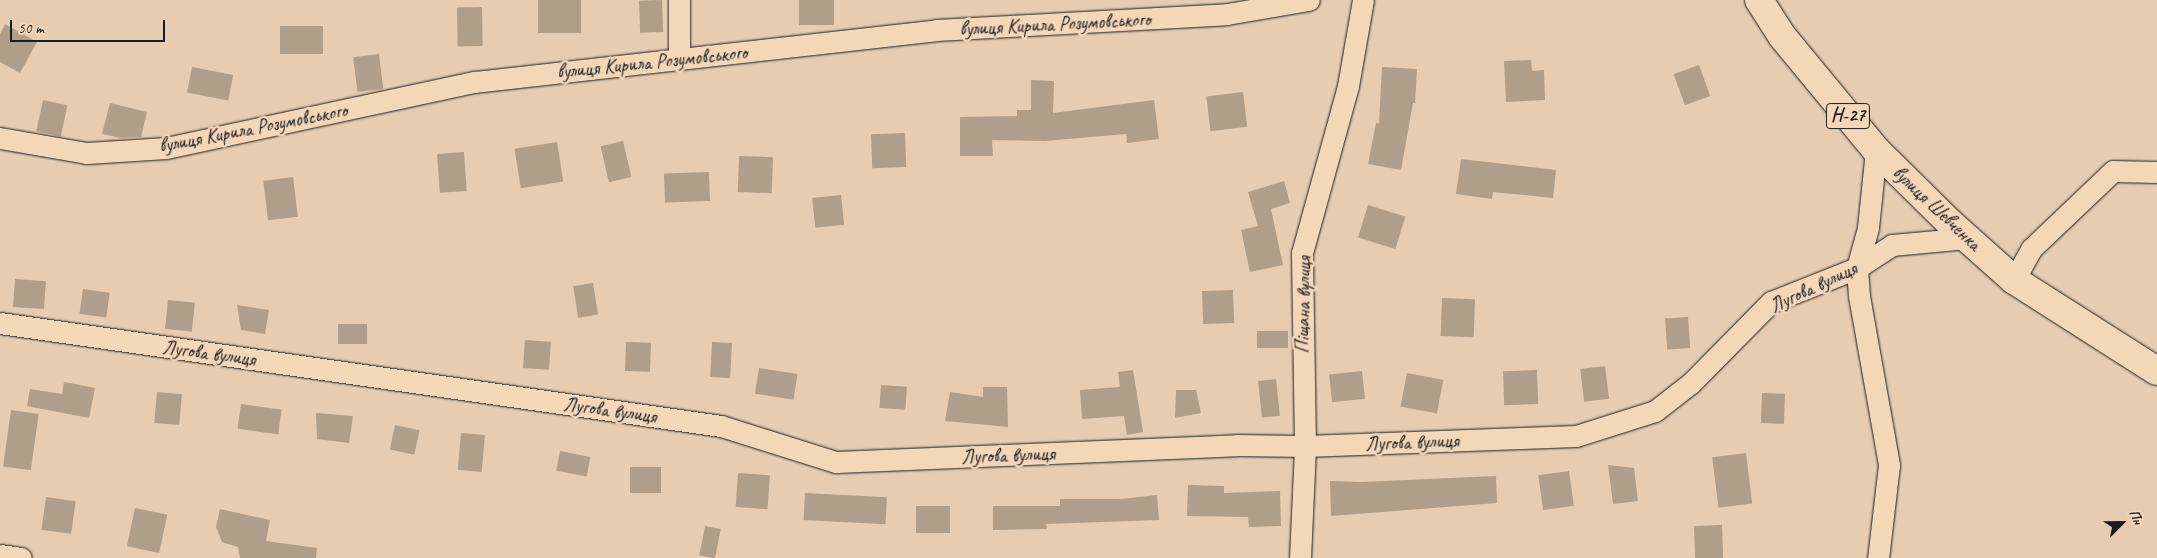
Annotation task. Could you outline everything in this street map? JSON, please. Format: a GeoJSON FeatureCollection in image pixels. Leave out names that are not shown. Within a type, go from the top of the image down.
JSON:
{"type":"FeatureCollection","features":[{"type":"Feature","properties":{"kind":"main road","name":"вулиця Шевченка"},"geometry":{"type":"LineString","coordinates":[[1759,0],[1782,36],[1876,150],[1967,238],[2014,280],[2157,372]]}},
{"type":"Feature","properties":{"kind":"street"},"geometry":{"type":"LineString","coordinates":[[679,0],[679,59]]}},
{"type":"Feature","properties":{"kind":"street","name":"вулиця Кирила Розумовського"},"geometry":{"type":"LineString","coordinates":[[0,138],[87,153],[166,148],[475,82],[936,30],[1227,14],[1309,0]]}},
{"type":"Feature","properties":{"kind":"street","name":"Піщана вулиця"},"geometry":{"type":"LineString","coordinates":[[1300,558],[1305,446],[1302,253],[1348,86],[1363,0]]}},
{"type":"Feature","properties":{"kind":"street"},"geometry":{"type":"LineString","coordinates":[[1876,150],[1868,228],[1857,268],[1859,296],[1889,465],[1878,558]]}},
{"type":"Feature","properties":{"kind":"street"},"geometry":{"type":"LineString","coordinates":[[2014,280],[2031,249],[2113,171],[2157,172]]}},
{"type":"Feature","properties":{"kind":"street","name":"Лугова вулиця"},"geometry":{"type":"LineString","coordinates":[[0,323],[721,426],[836,462],[1237,445],[1305,446],[1576,436],[1655,411],[1691,383],[1771,302],[1857,268],[1892,245],[1967,238]]}},
{"type":"Feature","properties":{"kind":"street"},"geometry":{"type":"LineString","coordinates":[[0,555],[21,558]]}},
{"type":"Feature","properties":{"kind":"building"},"geometry":{"type":"Polygon","coordinates":[[[538,0],[581,0],[581,33],[538,33],[538,0]]]}},
{"type":"Feature","properties":{"kind":"building"},"geometry":{"type":"Polygon","coordinates":[[[662,0],[663,32],[640,33],[639,1],[662,0]]]}},
{"type":"Feature","properties":{"kind":"building"},"geometry":{"type":"Polygon","coordinates":[[[799,0],[834,0],[834,25],[799,25],[799,0]]]}},
{"type":"Feature","properties":{"kind":"building"},"geometry":{"type":"Polygon","coordinates":[[[457,7],[482,7],[483,46],[458,46],[457,7]]]}},
{"type":"Feature","properties":{"kind":"building"},"geometry":{"type":"Polygon","coordinates":[[[5,24],[37,42],[20,73],[0,62],[0,34],[5,24]]]}},
{"type":"Feature","properties":{"kind":"building"},"geometry":{"type":"Polygon","coordinates":[[[280,26],[323,26],[323,54],[280,54],[280,26]]]}},
{"type":"Feature","properties":{"kind":"building"},"geometry":{"type":"Polygon","coordinates":[[[379,54],[383,89],[357,92],[353,57],[379,54]]]}},
{"type":"Feature","properties":{"kind":"building"},"geometry":{"type":"Polygon","coordinates":[[[1531,60],[1532,71],[1544,70],[1545,100],[1506,102],[1504,61],[1531,60]]]}},
{"type":"Feature","properties":{"kind":"building"},"geometry":{"type":"Polygon","coordinates":[[[1699,65],[1710,96],[1685,105],[1674,74],[1699,65]]]}},
{"type":"Feature","properties":{"kind":"building"},"geometry":{"type":"Polygon","coordinates":[[[192,67],[233,75],[228,101],[187,93],[192,67]]]}},
{"type":"Feature","properties":{"kind":"building"},"geometry":{"type":"Polygon","coordinates":[[[1382,67],[1417,69],[1415,103],[1413,103],[1401,170],[1368,164],[1376,123],[1379,123],[1382,67]]]}},
{"type":"Feature","properties":{"kind":"building"},"geometry":{"type":"Polygon","coordinates":[[[1031,80],[1054,81],[1053,113],[1154,100],[1159,139],[1127,143],[1126,134],[1045,141],[992,140],[993,156],[960,156],[960,117],[1017,116],[1017,110],[1031,110],[1031,80]]]}},
{"type":"Feature","properties":{"kind":"building"},"geometry":{"type":"Polygon","coordinates":[[[1243,92],[1247,127],[1211,131],[1206,97],[1243,92]]]}},
{"type":"Feature","properties":{"kind":"building"},"geometry":{"type":"Polygon","coordinates":[[[43,100],[67,105],[61,136],[36,131],[43,100]]]}},
{"type":"Feature","properties":{"kind":"building"},"geometry":{"type":"Polygon","coordinates":[[[110,103],[147,112],[141,137],[121,138],[102,134],[110,103]]]}},
{"type":"Feature","properties":{"kind":"building"},"geometry":{"type":"Polygon","coordinates":[[[905,133],[906,167],[872,168],[871,134],[905,133]]]}},
{"type":"Feature","properties":{"kind":"building"},"geometry":{"type":"Polygon","coordinates":[[[623,141],[631,177],[609,182],[601,146],[623,141]]]}},
{"type":"Feature","properties":{"kind":"building"},"geometry":{"type":"Polygon","coordinates":[[[557,142],[563,182],[521,188],[515,149],[557,142]]]}},
{"type":"Feature","properties":{"kind":"building"},"geometry":{"type":"Polygon","coordinates":[[[464,152],[467,191],[440,193],[437,154],[464,152]]]}},
{"type":"Feature","properties":{"kind":"building"},"geometry":{"type":"Polygon","coordinates":[[[739,156],[773,157],[772,193],[738,192],[739,156]]]}},
{"type":"Feature","properties":{"kind":"building"},"geometry":{"type":"Polygon","coordinates":[[[1461,159],[1556,170],[1553,198],[1493,192],[1492,199],[1456,194],[1461,159]]]}},
{"type":"Feature","properties":{"kind":"building"},"geometry":{"type":"Polygon","coordinates":[[[709,172],[710,201],[665,203],[664,174],[709,172]]]}},
{"type":"Feature","properties":{"kind":"building"},"geometry":{"type":"Polygon","coordinates":[[[293,177],[298,217],[268,220],[263,181],[293,177]]]}},
{"type":"Feature","properties":{"kind":"building"},"geometry":{"type":"Polygon","coordinates":[[[1284,181],[1290,203],[1271,209],[1283,265],[1250,272],[1241,230],[1258,226],[1248,192],[1284,181]]]}},
{"type":"Feature","properties":{"kind":"building"},"geometry":{"type":"Polygon","coordinates":[[[841,195],[844,225],[815,228],[812,198],[841,195]]]}},
{"type":"Feature","properties":{"kind":"building"},"geometry":{"type":"Polygon","coordinates":[[[1368,205],[1405,216],[1395,249],[1358,238],[1368,205]]]}},
{"type":"Feature","properties":{"kind":"building"},"geometry":{"type":"Polygon","coordinates":[[[15,279],[46,281],[44,309],[13,307],[15,279]]]}},
{"type":"Feature","properties":{"kind":"building"},"geometry":{"type":"Polygon","coordinates":[[[593,283],[598,315],[578,318],[573,286],[593,283]]]}},
{"type":"Feature","properties":{"kind":"building"},"geometry":{"type":"Polygon","coordinates":[[[83,289],[110,293],[106,318],[80,314],[83,289]]]}},
{"type":"Feature","properties":{"kind":"building"},"geometry":{"type":"Polygon","coordinates":[[[1233,290],[1234,323],[1203,324],[1202,291],[1233,290]]]}},
{"type":"Feature","properties":{"kind":"building"},"geometry":{"type":"Polygon","coordinates":[[[1442,298],[1475,299],[1474,337],[1441,336],[1442,298]]]}},
{"type":"Feature","properties":{"kind":"building"},"geometry":{"type":"Polygon","coordinates":[[[168,300],[195,303],[192,332],[165,329],[168,300]]]}},
{"type":"Feature","properties":{"kind":"building"},"geometry":{"type":"Polygon","coordinates":[[[237,305],[269,310],[265,334],[241,330],[237,305]]]}},
{"type":"Feature","properties":{"kind":"building"},"geometry":{"type":"Polygon","coordinates":[[[1688,317],[1690,348],[1667,350],[1665,319],[1688,317]]]}},
{"type":"Feature","properties":{"kind":"building"},"geometry":{"type":"Polygon","coordinates":[[[338,324],[367,324],[367,344],[338,344],[338,324]]]}},
{"type":"Feature","properties":{"kind":"building"},"geometry":{"type":"Polygon","coordinates":[[[1257,331],[1288,331],[1288,348],[1257,348],[1257,331]]]}},
{"type":"Feature","properties":{"kind":"building"},"geometry":{"type":"Polygon","coordinates":[[[525,340],[551,342],[549,370],[523,368],[525,340]]]}},
{"type":"Feature","properties":{"kind":"building"},"geometry":{"type":"Polygon","coordinates":[[[626,342],[651,343],[650,372],[625,371],[626,342]]]}},
{"type":"Feature","properties":{"kind":"building"},"geometry":{"type":"Polygon","coordinates":[[[712,342],[732,343],[730,378],[710,377],[712,342]]]}},
{"type":"Feature","properties":{"kind":"building"},"geometry":{"type":"Polygon","coordinates":[[[1605,366],[1609,399],[1584,402],[1580,369],[1605,366]]]}},
{"type":"Feature","properties":{"kind":"building"},"geometry":{"type":"Polygon","coordinates":[[[759,368],[798,374],[793,400],[755,394],[759,368]]]}},
{"type":"Feature","properties":{"kind":"building"},"geometry":{"type":"Polygon","coordinates":[[[1133,370],[1143,432],[1127,435],[1124,416],[1082,419],[1080,390],[1120,387],[1118,372],[1133,370]]]}},
{"type":"Feature","properties":{"kind":"building"},"geometry":{"type":"Polygon","coordinates":[[[1537,370],[1538,404],[1504,405],[1503,371],[1537,370]]]}},
{"type":"Feature","properties":{"kind":"building"},"geometry":{"type":"Polygon","coordinates":[[[1362,371],[1365,399],[1332,402],[1329,374],[1362,371]]]}},
{"type":"Feature","properties":{"kind":"building"},"geometry":{"type":"Polygon","coordinates":[[[1407,373],[1443,380],[1437,413],[1401,406],[1407,373]]]}},
{"type":"Feature","properties":{"kind":"building"},"geometry":{"type":"Polygon","coordinates":[[[1276,379],[1280,416],[1262,418],[1258,381],[1276,379]]]}},
{"type":"Feature","properties":{"kind":"building"},"geometry":{"type":"Polygon","coordinates":[[[64,382],[95,388],[89,418],[27,406],[30,389],[62,394],[64,382]]]}},
{"type":"Feature","properties":{"kind":"building"},"geometry":{"type":"Polygon","coordinates":[[[881,385],[907,387],[905,410],[879,408],[881,385]]]}},
{"type":"Feature","properties":{"kind":"building"},"geometry":{"type":"Polygon","coordinates":[[[983,387],[1007,387],[1008,427],[945,421],[950,392],[983,397],[983,387]]]}},
{"type":"Feature","properties":{"kind":"building"},"geometry":{"type":"Polygon","coordinates":[[[1176,390],[1196,390],[1201,413],[1175,418],[1176,390]]]}},
{"type":"Feature","properties":{"kind":"building"},"geometry":{"type":"Polygon","coordinates":[[[157,392],[182,394],[179,425],[154,423],[157,392]]]}},
{"type":"Feature","properties":{"kind":"building"},"geometry":{"type":"Polygon","coordinates":[[[1762,393],[1785,394],[1784,424],[1761,423],[1762,393]]]}},
{"type":"Feature","properties":{"kind":"building"},"geometry":{"type":"Polygon","coordinates":[[[241,404],[282,410],[278,434],[238,429],[241,404]]]}},
{"type":"Feature","properties":{"kind":"building"},"geometry":{"type":"Polygon","coordinates":[[[11,410],[39,414],[31,470],[3,466],[11,410]]]}},
{"type":"Feature","properties":{"kind":"building"},"geometry":{"type":"Polygon","coordinates":[[[316,413],[353,416],[349,443],[317,439],[316,413]]]}},
{"type":"Feature","properties":{"kind":"building"},"geometry":{"type":"Polygon","coordinates":[[[395,425],[419,430],[414,455],[390,449],[395,425]]]}},
{"type":"Feature","properties":{"kind":"building"},"geometry":{"type":"Polygon","coordinates":[[[461,433],[485,435],[482,472],[458,470],[461,433]]]}},
{"type":"Feature","properties":{"kind":"building"},"geometry":{"type":"Polygon","coordinates":[[[560,451],[590,457],[587,477],[556,471],[560,451]]]}},
{"type":"Feature","properties":{"kind":"building"},"geometry":{"type":"Polygon","coordinates":[[[1746,453],[1752,504],[1718,508],[1712,457],[1746,453]]]}},
{"type":"Feature","properties":{"kind":"building"},"geometry":{"type":"Polygon","coordinates":[[[1608,465],[1634,468],[1638,501],[1613,504],[1608,465]]]}},
{"type":"Feature","properties":{"kind":"building"},"geometry":{"type":"Polygon","coordinates":[[[630,467],[661,467],[661,493],[630,493],[630,467]]]}},
{"type":"Feature","properties":{"kind":"building"},"geometry":{"type":"Polygon","coordinates":[[[1569,471],[1574,506],[1543,510],[1538,475],[1569,471]]]}},
{"type":"Feature","properties":{"kind":"building"},"geometry":{"type":"Polygon","coordinates":[[[738,473],[770,475],[768,509],[736,507],[738,473]]]}},
{"type":"Feature","properties":{"kind":"building"},"geometry":{"type":"Polygon","coordinates":[[[1496,476],[1497,503],[1331,516],[1330,481],[1361,482],[1496,476]]]}},
{"type":"Feature","properties":{"kind":"building"},"geometry":{"type":"Polygon","coordinates":[[[1188,485],[1224,486],[1224,493],[1280,491],[1281,526],[1249,527],[1248,517],[1187,516],[1188,485]]]}},
{"type":"Feature","properties":{"kind":"building"},"geometry":{"type":"Polygon","coordinates":[[[805,493],[887,497],[885,524],[804,520],[805,493]]]}},
{"type":"Feature","properties":{"kind":"building"},"geometry":{"type":"Polygon","coordinates":[[[1157,495],[1159,520],[1046,524],[1047,529],[993,530],[993,506],[1060,506],[1060,499],[1121,499],[1157,495]]]}},
{"type":"Feature","properties":{"kind":"building"},"geometry":{"type":"Polygon","coordinates":[[[46,497],[76,501],[71,534],[41,530],[46,497]]]}},
{"type":"Feature","properties":{"kind":"building"},"geometry":{"type":"Polygon","coordinates":[[[916,506],[950,506],[950,533],[916,533],[916,506]]]}},
{"type":"Feature","properties":{"kind":"building"},"geometry":{"type":"Polygon","coordinates":[[[135,508],[167,515],[159,553],[127,546],[135,508]]]}},
{"type":"Feature","properties":{"kind":"building"},"geometry":{"type":"Polygon","coordinates":[[[220,509],[270,520],[266,541],[317,548],[316,558],[240,558],[238,547],[222,542],[216,527],[220,509]]]}},
{"type":"Feature","properties":{"kind":"building"},"geometry":{"type":"Polygon","coordinates":[[[1722,525],[1723,558],[1695,558],[1694,526],[1722,525]]]}},
{"type":"Feature","properties":{"kind":"building"},"geometry":{"type":"Polygon","coordinates":[[[705,526],[721,529],[715,558],[699,555],[705,526]]]}}]}
